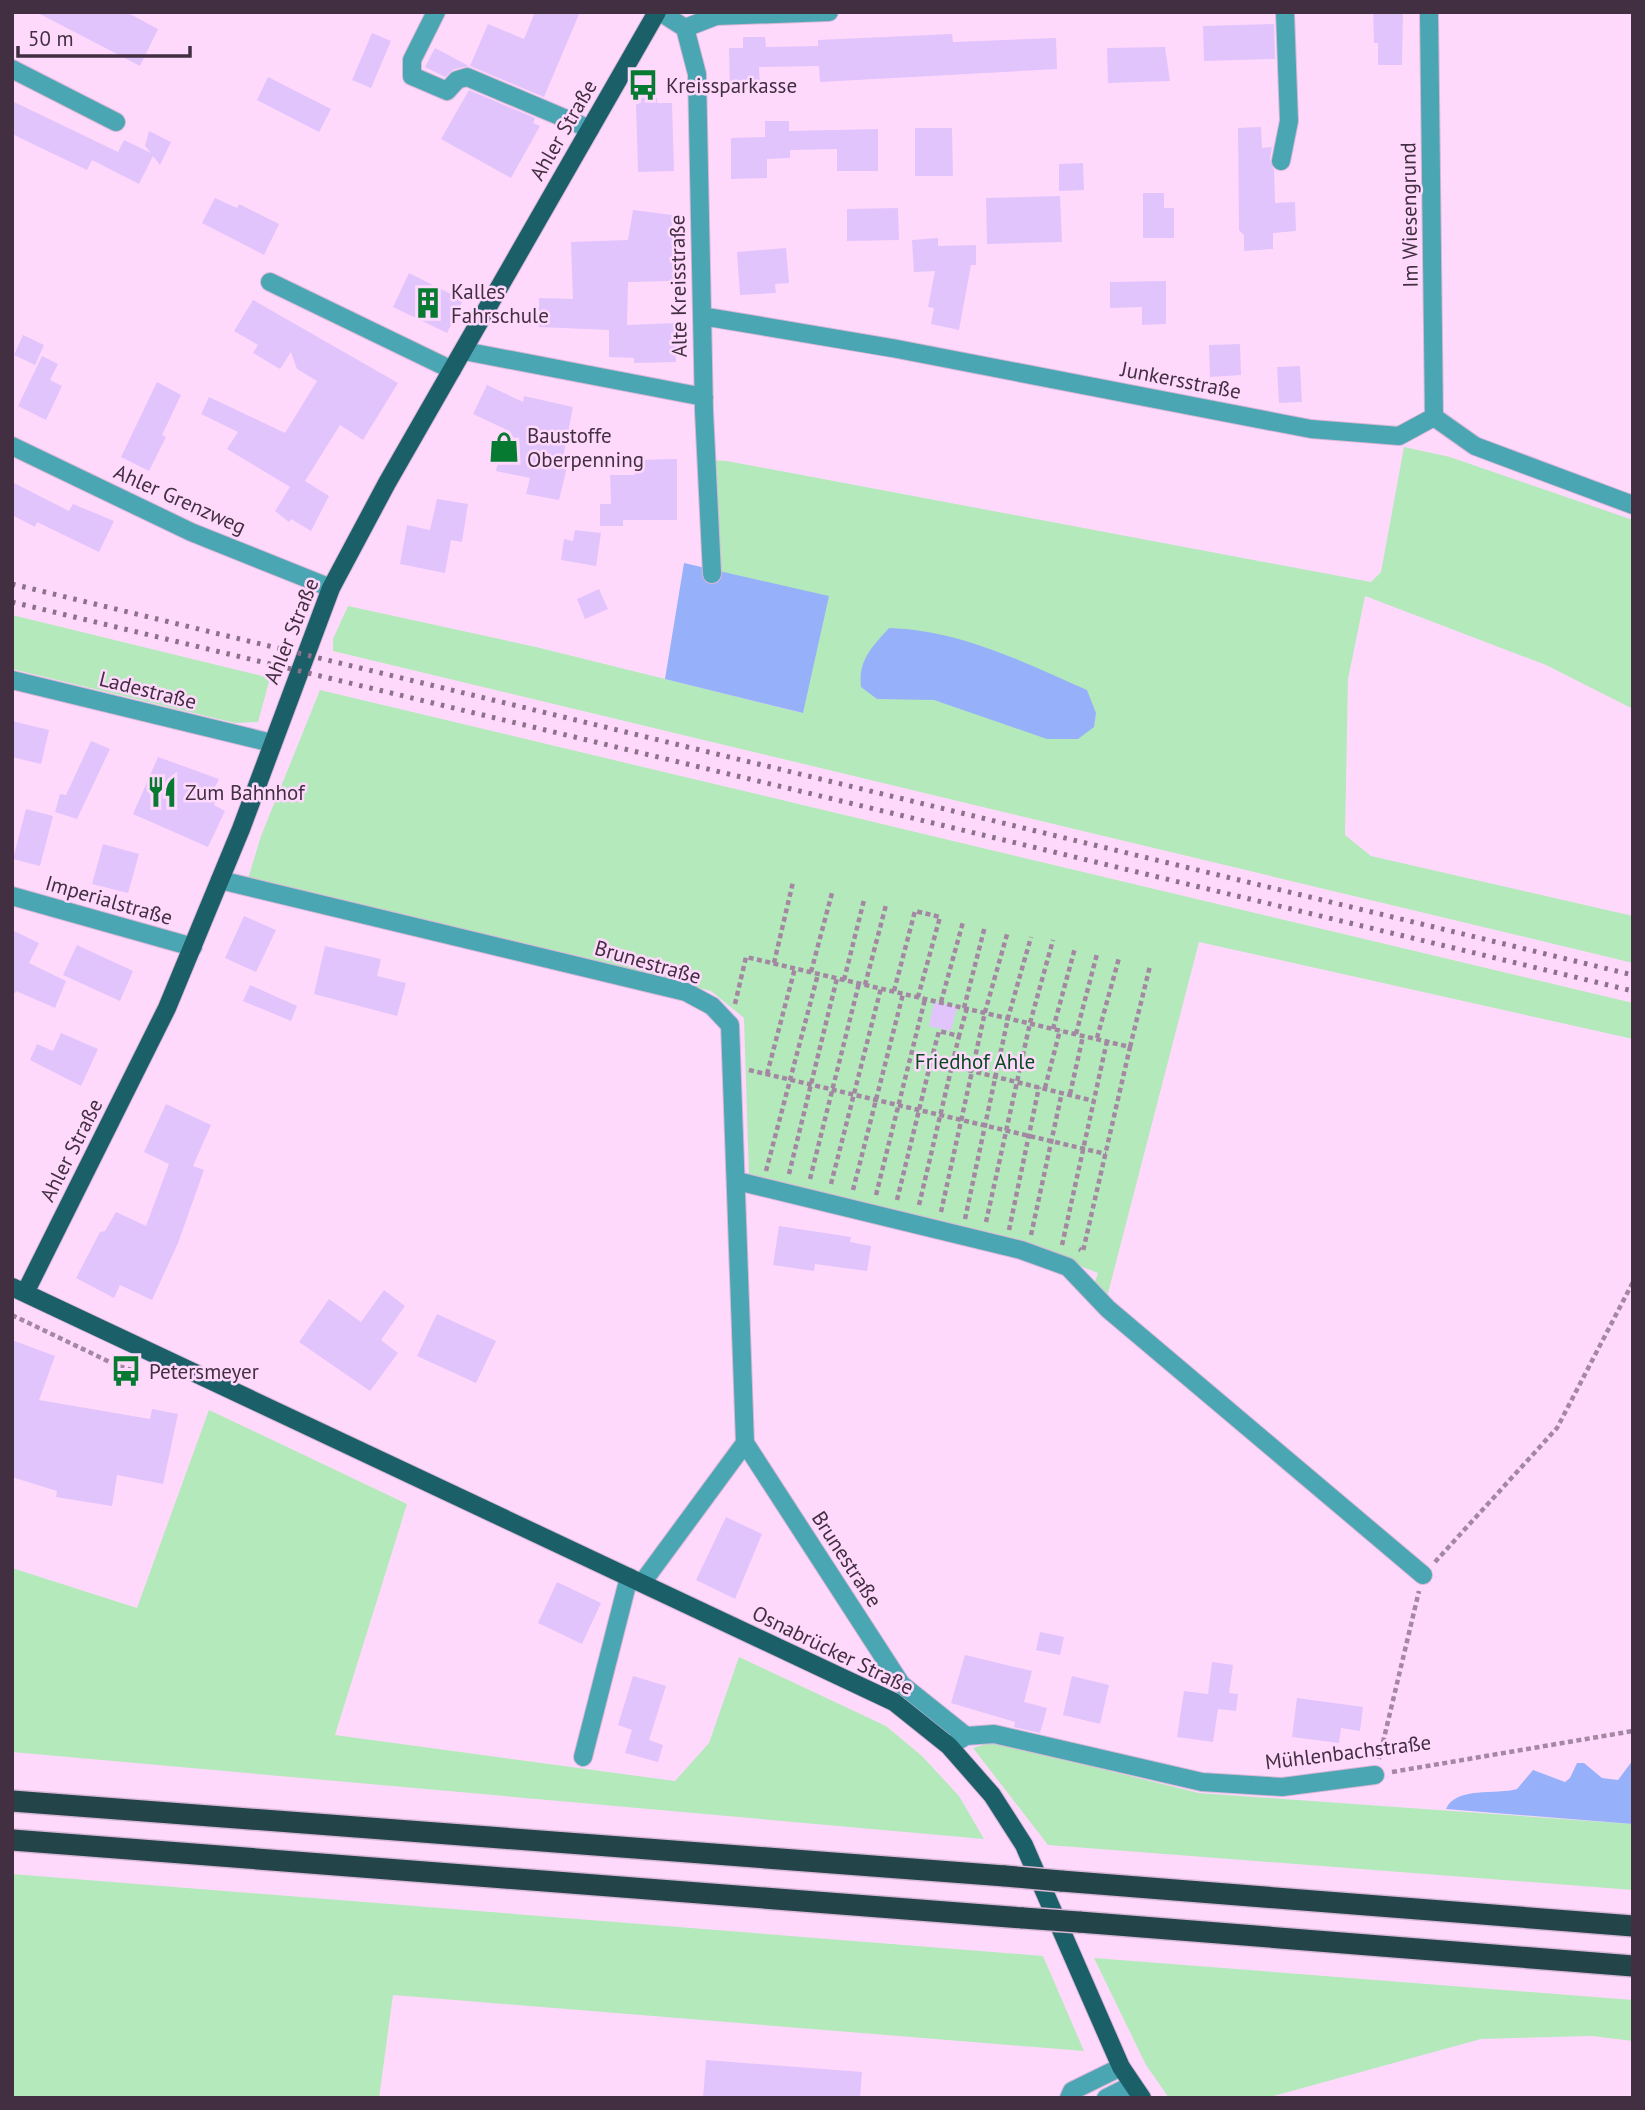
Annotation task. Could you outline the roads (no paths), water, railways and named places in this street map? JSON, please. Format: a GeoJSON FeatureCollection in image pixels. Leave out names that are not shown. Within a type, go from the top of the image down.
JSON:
{"type":"FeatureCollection","features":[{"type":"Feature","properties":{"kind":"highway"},"geometry":{"type":"LineString","coordinates":[[12,1801],[1633,1926]]}},
{"type":"Feature","properties":{"kind":"highway"},"geometry":{"type":"LineString","coordinates":[[12,1840],[1633,1966]]}},
{"type":"Feature","properties":{"kind":"main road","name":"Ahler Straße"},"geometry":{"type":"LineString","coordinates":[[18,1290],[167,1008],[220,880],[331,588],[452,370],[658,12]]}},
{"type":"Feature","properties":{"kind":"main road","name":"Osnabrücker Straße"},"geometry":{"type":"LineString","coordinates":[[18,1290],[894,1702],[949,1745],[992,1795],[1024,1845],[1121,2067],[1137,2091]]}},
{"type":"Feature","properties":{"kind":"street"},"geometry":{"type":"LineString","coordinates":[[436,12],[412,60],[412,76],[447,91],[457,80],[467,77],[590,129]]}},
{"type":"Feature","properties":{"kind":"street"},"geometry":{"type":"LineString","coordinates":[[658,12],[685,28],[716,16],[828,12]]}},
{"type":"Feature","properties":{"kind":"street"},"geometry":{"type":"LineString","coordinates":[[1282,161],[1289,121],[1285,12]]}},
{"type":"Feature","properties":{"kind":"street","name":"Im Wiesengrund"},"geometry":{"type":"LineString","coordinates":[[1429,12],[1434,417]]}},
{"type":"Feature","properties":{"kind":"street","name":"Alte Kreisstraße"},"geometry":{"type":"LineString","coordinates":[[685,28],[697,74],[704,397],[712,574]]}},
{"type":"Feature","properties":{"kind":"street"},"geometry":{"type":"LineString","coordinates":[[12,69],[116,122]]}},
{"type":"Feature","properties":{"kind":"street"},"geometry":{"type":"LineString","coordinates":[[271,282],[452,370]]}},
{"type":"Feature","properties":{"kind":"street","name":"Junkersstraße"},"geometry":{"type":"LineString","coordinates":[[702,316],[905,350],[1311,429],[1399,436],[1434,417]]}},
{"type":"Feature","properties":{"kind":"street"},"geometry":{"type":"LineString","coordinates":[[464,351],[704,397]]}},
{"type":"Feature","properties":{"kind":"street"},"geometry":{"type":"LineString","coordinates":[[1434,417],[1475,446],[1633,505]]}},
{"type":"Feature","properties":{"kind":"street","name":"Ahler Grenzweg"},"geometry":{"type":"LineString","coordinates":[[12,446],[191,532],[331,588]]}},
{"type":"Feature","properties":{"kind":"street","name":"Ladestraße"},"geometry":{"type":"LineString","coordinates":[[12,680],[272,743]]}},
{"type":"Feature","properties":{"kind":"street","name":"Brunestraße"},"geometry":{"type":"LineString","coordinates":[[220,880],[686,992],[712,1006],[730,1025],[734,1066],[737,1181]]}},
{"type":"Feature","properties":{"kind":"street","name":"Imperialstraße"},"geometry":{"type":"LineString","coordinates":[[12,896],[193,947]]}},
{"type":"Feature","properties":{"kind":"street"},"geometry":{"type":"LineString","coordinates":[[583,1757],[635,1580],[746,1443],[737,1181],[1021,1250],[1068,1267],[1108,1309],[1423,1576]]}},
{"type":"Feature","properties":{"kind":"street","name":"Brunestraße"},"geometry":{"type":"LineString","coordinates":[[746,1443],[901,1684],[966,1737]]}},
{"type":"Feature","properties":{"kind":"street"},"geometry":{"type":"LineString","coordinates":[[894,1702],[901,1684]]}},
{"type":"Feature","properties":{"kind":"street","name":"Mühlenbachstraße"},"geometry":{"type":"LineString","coordinates":[[949,1745],[966,1737],[994,1734],[1202,1782],[1282,1787],[1375,1775]]}},
{"type":"Feature","properties":{"kind":"street"},"geometry":{"type":"LineString","coordinates":[[1069,2098],[1072,2091],[1121,2067]]}},
{"type":"Feature","properties":{"kind":"street"},"geometry":{"type":"LineString","coordinates":[[1106,2098],[1137,2091]]}},
{"type":"Feature","properties":{"kind":"water"},"geometry":{"type":"Polygon","coordinates":[[[684,563],[829,596],[803,713],[665,679],[684,563]]]}},
{"type":"Feature","properties":{"kind":"water"},"geometry":{"type":"Polygon","coordinates":[[[889,628],[915,630],[966,641],[1087,690],[1096,713],[1094,727],[1078,739],[1047,739],[934,700],[877,699],[861,687],[862,669],[872,648],[889,628]]]}},
{"type":"Feature","properties":{"kind":"water"},"geometry":{"type":"Polygon","coordinates":[[[1633,1760],[1633,1824],[1446,1809],[1458,1797],[1467,1794],[1517,1789],[1533,1770],[1565,1782],[1577,1763],[1584,1763],[1602,1778],[1618,1780],[1633,1760]]]}},
{"type":"Feature","properties":{"kind":"railway"},"geometry":{"type":"LineString","coordinates":[[12,584],[1633,975]]}},
{"type":"Feature","properties":{"kind":"railway"},"geometry":{"type":"LineString","coordinates":[[12,602],[1633,991]]}},
{"type":"Feature","properties":{"kind":"place","name":"Kreissparkasse"},"geometry":{"type":"Point","coordinates":[643,85]}},
{"type":"Feature","properties":{"kind":"place","name":"Kalles Fahrschule"},"geometry":{"type":"Point","coordinates":[428,303]}},
{"type":"Feature","properties":{"kind":"place","name":"Baustoffe Oberpenning"},"geometry":{"type":"Point","coordinates":[504,447]}},
{"type":"Feature","properties":{"kind":"place","name":"Zum Bahnhof"},"geometry":{"type":"Point","coordinates":[162,792]}},
{"type":"Feature","properties":{"kind":"place","name":"Petersmeyer"},"geometry":{"type":"Point","coordinates":[126,1371]}},
{"type":"Feature","properties":{"kind":"park label","name":"Friedhof Ahle"},"geometry":{"type":"Point","coordinates":[975,1061]}}]}
